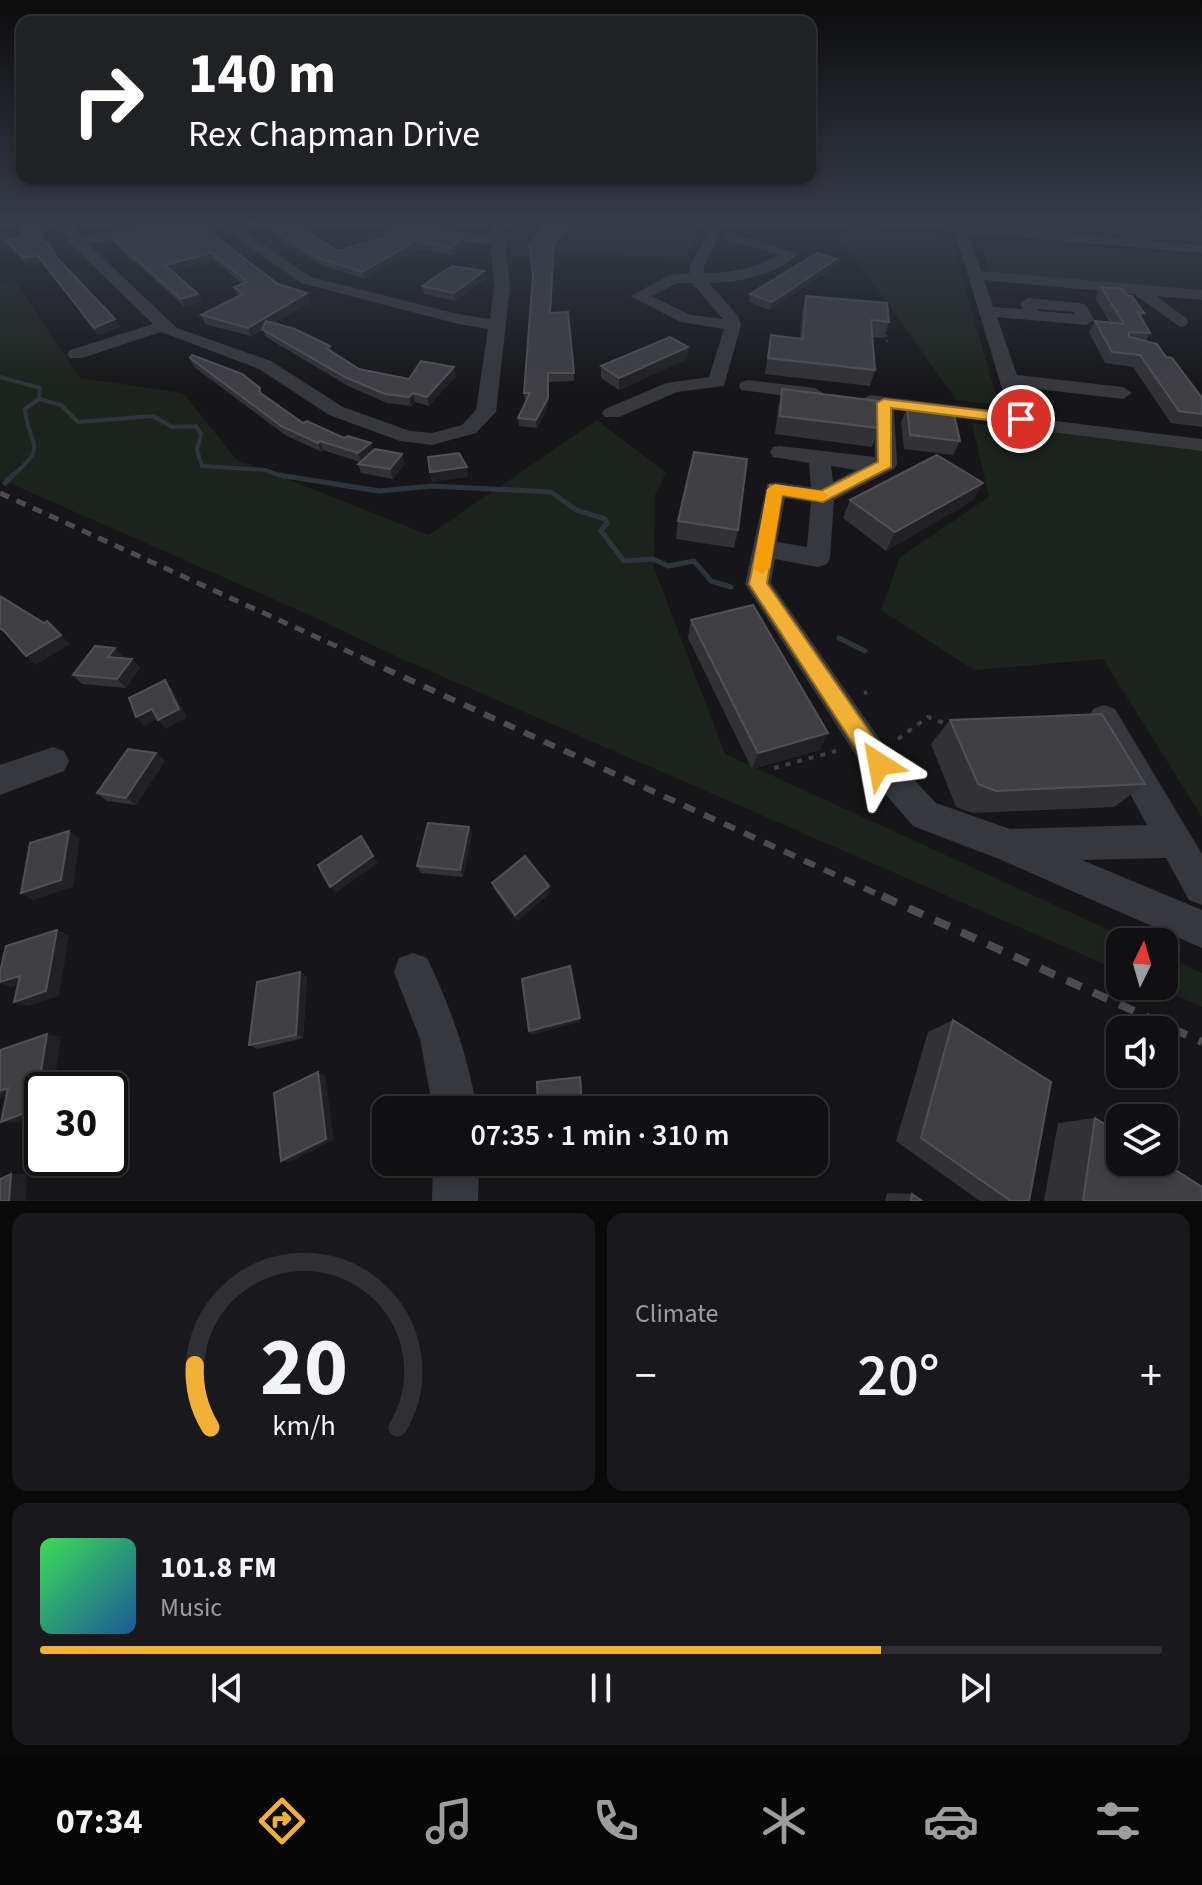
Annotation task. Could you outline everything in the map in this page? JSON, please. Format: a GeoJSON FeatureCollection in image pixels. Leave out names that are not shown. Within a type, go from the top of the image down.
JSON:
{"type":"FeatureCollection","features":[{"type":"Feature","properties":{"kind":"street"},"geometry":{"type":"LineString","coordinates":[[113,278],[162,326],[177,335],[265,365],[336,411],[407,437],[432,439],[460,433],[484,416],[501,278]]}},
{"type":"Feature","properties":{"kind":"street"},"geometry":{"type":"LineString","coordinates":[[303,278],[458,319],[497,325]]}},
{"type":"Feature","properties":{"kind":"street"},"geometry":{"type":"LineString","coordinates":[[675,278],[638,296],[687,319],[733,325]]}},
{"type":"Feature","properties":{"kind":"street"},"geometry":{"type":"LineString","coordinates":[[612,413],[673,387],[717,382],[732,319],[697,278]]}},
{"type":"Feature","properties":{"kind":"street"},"geometry":{"type":"LineString","coordinates":[[976,278],[1023,424]]}},
{"type":"Feature","properties":{"kind":"street"},"geometry":{"type":"LineString","coordinates":[[1010,278],[1202,295]]}},
{"type":"Feature","properties":{"kind":"street"},"geometry":{"type":"LineString","coordinates":[[1138,289],[1180,322]]}},
{"type":"Feature","properties":{"kind":"street"},"geometry":{"type":"LineString","coordinates":[[987,311],[1032,315]]}},
{"type":"Feature","properties":{"kind":"street"},"geometry":{"type":"LineString","coordinates":[[76,354],[162,326]]}},
{"type":"Feature","properties":{"kind":"street"},"geometry":{"type":"LineString","coordinates":[[1080,370],[1088,389]]}},
{"type":"Feature","properties":{"kind":"street"},"geometry":{"type":"LineString","coordinates":[[1009,380],[1123,393]]}},
{"type":"Feature","properties":{"kind":"street"},"geometry":{"type":"LineString","coordinates":[[748,386],[1202,445]]}},
{"type":"Feature","properties":{"kind":"street"},"geometry":{"type":"LineString","coordinates":[[884,403],[886,464]]}},
{"type":"Feature","properties":{"kind":"street"},"geometry":{"type":"LineString","coordinates":[[780,452],[857,464],[886,464]]}},
{"type":"Feature","properties":{"kind":"street"},"geometry":{"type":"LineString","coordinates":[[766,549],[818,558],[823,496],[819,458]]}},
{"type":"Feature","properties":{"kind":"street"},"geometry":{"type":"LineString","coordinates":[[886,464],[823,496],[775,489],[758,584],[879,764],[925,815],[1004,844],[1202,929]]}},
{"type":"Feature","properties":{"kind":"street"},"geometry":{"type":"LineString","coordinates":[[1104,718],[1202,887]]}},
{"type":"Feature","properties":{"kind":"street"},"geometry":{"type":"LineString","coordinates":[[0,780],[53,761]]}},
{"type":"Feature","properties":{"kind":"street"},"geometry":{"type":"LineString","coordinates":[[1004,844],[1175,841]]}},
{"type":"Feature","properties":{"kind":"street"},"geometry":{"type":"LineString","coordinates":[[413,972],[439,1025],[449,1062],[453,1096]]}},
{"type":"Feature","properties":{"kind":"street"},"geometry":{"type":"LineString","coordinates":[[455,1201],[456,1176]]}},
{"type":"Feature","properties":{"kind":"path"},"geometry":{"type":"LineString","coordinates":[[885,329],[887,342]]}},
{"type":"Feature","properties":{"kind":"path"},"geometry":{"type":"LineString","coordinates":[[898,739],[928,717],[959,730]]}},
{"type":"Feature","properties":{"kind":"path"},"geometry":{"type":"LineString","coordinates":[[774,768],[836,751]]}},
{"type":"Feature","properties":{"kind":"shaded area"},"geometry":{"type":"Polygon","coordinates":[[[870,278],[962,278],[999,405],[956,400],[870,278]]]}},
{"type":"Feature","properties":{"kind":"shaded area"},"geometry":{"type":"Polygon","coordinates":[[[1057,278],[1202,278],[1202,291],[1057,278]]]}},
{"type":"Feature","properties":{"kind":"shaded area"},"geometry":{"type":"Polygon","coordinates":[[[14,280],[80,378],[183,393],[236,459],[429,535],[597,420],[666,473],[655,495],[654,568],[725,754],[1106,929],[1106,965],[391,654],[312,616],[0,479],[0,285],[14,280]]]}},
{"type":"Feature","properties":{"kind":"shaded area"},"geometry":{"type":"Polygon","coordinates":[[[972,423],[1202,449],[1202,817],[1103,659],[974,670],[881,610],[900,557],[989,497],[972,423]]]}},
{"type":"Feature","properties":{"kind":"shaded area"},"geometry":{"type":"Polygon","coordinates":[[[1178,962],[1202,973],[1202,1007],[1178,996],[1178,962]]]}},
{"type":"Feature","properties":{"kind":"building"},"geometry":{"type":"Polygon","coordinates":[[[55,278],[76,278],[115,319],[94,328],[55,278]]]}},
{"type":"Feature","properties":{"kind":"building"},"geometry":{"type":"Polygon","coordinates":[[[157,278],[180,278],[198,294],[181,299],[157,278]]]}},
{"type":"Feature","properties":{"kind":"building"},"geometry":{"type":"Polygon","coordinates":[[[242,278],[270,278],[278,284],[307,293],[248,328],[201,315],[243,294],[234,287],[247,282],[242,278]]]}},
{"type":"Feature","properties":{"kind":"building"},"geometry":{"type":"Polygon","coordinates":[[[434,278],[474,278],[454,293],[422,286],[434,278]]]}},
{"type":"Feature","properties":{"kind":"building"},"geometry":{"type":"Polygon","coordinates":[[[533,278],[552,278],[550,313],[568,312],[574,373],[548,373],[548,398],[536,420],[518,418],[530,393],[524,393],[533,278]]]}},
{"type":"Feature","properties":{"kind":"building"},"geometry":{"type":"Polygon","coordinates":[[[776,278],[808,278],[772,302],[750,294],[776,278]]]}},
{"type":"Feature","properties":{"kind":"building"},"geometry":{"type":"Polygon","coordinates":[[[1101,287],[1122,289],[1132,296],[1144,313],[1138,312],[1150,333],[1129,332],[1129,337],[1157,344],[1166,357],[1172,358],[1202,398],[1202,414],[1179,411],[1140,355],[1112,352],[1095,321],[1124,324],[1101,287]]]}},
{"type":"Feature","properties":{"kind":"building"},"geometry":{"type":"Polygon","coordinates":[[[806,296],[887,303],[889,322],[871,320],[875,370],[768,358],[771,335],[803,339],[806,296]]]}},
{"type":"Feature","properties":{"kind":"building"},"geometry":{"type":"Polygon","coordinates":[[[266,321],[295,329],[330,346],[326,348],[359,369],[409,379],[421,361],[454,367],[427,397],[413,393],[409,397],[385,394],[345,377],[262,329],[266,321]]]}},
{"type":"Feature","properties":{"kind":"building"},"geometry":{"type":"Polygon","coordinates":[[[670,337],[688,347],[619,378],[601,366],[670,337]]]}},
{"type":"Feature","properties":{"kind":"building"},"geometry":{"type":"Polygon","coordinates":[[[192,355],[242,374],[260,388],[259,392],[303,423],[307,421],[344,438],[348,436],[371,443],[358,453],[320,441],[318,443],[281,426],[190,358],[192,355]]]}},
{"type":"Feature","properties":{"kind":"building"},"geometry":{"type":"Polygon","coordinates":[[[782,389],[878,401],[879,428],[780,416],[782,389]]]}},
{"type":"Feature","properties":{"kind":"building"},"geometry":{"type":"Polygon","coordinates":[[[907,408],[954,414],[960,441],[910,435],[907,408]]]}},
{"type":"Feature","properties":{"kind":"building"},"geometry":{"type":"Polygon","coordinates":[[[375,449],[402,454],[390,469],[358,464],[375,449]]]}},
{"type":"Feature","properties":{"kind":"building"},"geometry":{"type":"Polygon","coordinates":[[[694,452],[747,459],[738,530],[678,521],[694,452]]]}},
{"type":"Feature","properties":{"kind":"building"},"geometry":{"type":"Polygon","coordinates":[[[459,453],[467,467],[430,472],[428,457],[459,453]]]}},
{"type":"Feature","properties":{"kind":"building"},"geometry":{"type":"Polygon","coordinates":[[[937,455],[983,483],[895,532],[850,500],[937,455]]]}},
{"type":"Feature","properties":{"kind":"building"},"geometry":{"type":"Polygon","coordinates":[[[0,596],[44,623],[47,621],[61,635],[26,656],[0,628],[0,596]]]}},
{"type":"Feature","properties":{"kind":"building"},"geometry":{"type":"Polygon","coordinates":[[[753,605],[828,733],[758,753],[691,620],[753,605]]]}},
{"type":"Feature","properties":{"kind":"building"},"geometry":{"type":"Polygon","coordinates":[[[95,646],[115,648],[108,657],[132,659],[117,679],[73,675],[95,646]]]}},
{"type":"Feature","properties":{"kind":"building"},"geometry":{"type":"Polygon","coordinates":[[[165,680],[179,709],[158,720],[152,709],[136,717],[129,698],[165,680]]]}},
{"type":"Feature","properties":{"kind":"building"},"geometry":{"type":"Polygon","coordinates":[[[1102,714],[1145,784],[996,791],[978,784],[950,720],[1102,714]]]}},
{"type":"Feature","properties":{"kind":"building"},"geometry":{"type":"Polygon","coordinates":[[[128,749],[156,753],[126,798],[97,793],[128,749]]]}},
{"type":"Feature","properties":{"kind":"building"},"geometry":{"type":"Polygon","coordinates":[[[428,823],[469,827],[460,870],[417,866],[428,823]]]}},
{"type":"Feature","properties":{"kind":"building"},"geometry":{"type":"Polygon","coordinates":[[[69,831],[61,880],[21,893],[30,843],[69,831]]]}},
{"type":"Feature","properties":{"kind":"building"},"geometry":{"type":"Polygon","coordinates":[[[361,836],[373,856],[330,887],[318,865],[361,836]]]}},
{"type":"Feature","properties":{"kind":"building"},"geometry":{"type":"Polygon","coordinates":[[[525,856],[549,886],[515,915],[492,883],[525,856]]]}},
{"type":"Feature","properties":{"kind":"building"},"geometry":{"type":"Polygon","coordinates":[[[57,930],[46,991],[14,1002],[20,976],[0,982],[6,946],[57,930]]]}},
{"type":"Feature","properties":{"kind":"building"},"geometry":{"type":"Polygon","coordinates":[[[570,966],[580,1018],[529,1031],[522,979],[570,966]]]}},
{"type":"Feature","properties":{"kind":"building"},"geometry":{"type":"Polygon","coordinates":[[[300,972],[296,1035],[249,1045],[257,982],[300,972]]]}},
{"type":"Feature","properties":{"kind":"building"},"geometry":{"type":"Polygon","coordinates":[[[953,1020],[1051,1082],[1029,1201],[1011,1201],[921,1138],[953,1020]]]}},
{"type":"Feature","properties":{"kind":"building"},"geometry":{"type":"Polygon","coordinates":[[[47,1034],[41,1072],[24,1072],[24,1113],[1,1122],[8,1088],[0,1091],[0,1050],[47,1034]]]}},
{"type":"Feature","properties":{"kind":"building"},"geometry":{"type":"Polygon","coordinates":[[[318,1072],[326,1139],[281,1161],[274,1093],[318,1072]]]}},
{"type":"Feature","properties":{"kind":"building"},"geometry":{"type":"Polygon","coordinates":[[[580,1077],[581,1096],[538,1096],[537,1082],[580,1077]]]}},
{"type":"Feature","properties":{"kind":"building"},"geometry":{"type":"Polygon","coordinates":[[[1095,1118],[1106,1125],[1106,1176],[1178,1176],[1178,1172],[1202,1187],[1202,1201],[1083,1201],[1095,1118]]]}},
{"type":"Feature","properties":{"kind":"building"},"geometry":{"type":"Polygon","coordinates":[[[11,1174],[9,1201],[0,1201],[0,1179],[11,1174]]]}},
{"type":"Feature","properties":{"kind":"waterway"},"geometry":{"type":"LineString","coordinates":[[0,377],[40,388],[39,399]]}},
{"type":"Feature","properties":{"kind":"waterway"},"geometry":{"type":"LineString","coordinates":[[11,477],[34,452],[25,409],[39,399]]}},
{"type":"Feature","properties":{"kind":"waterway"},"geometry":{"type":"LineString","coordinates":[[39,399],[61,405],[78,422],[153,416],[172,427],[196,426],[201,434],[197,450],[202,466],[265,470],[284,477]]}},
{"type":"Feature","properties":{"kind":"waterway"},"geometry":{"type":"LineString","coordinates":[[279,475],[379,491],[432,486],[551,492],[576,510],[605,519],[607,523],[601,531],[624,561],[653,559],[668,566],[694,561],[711,581],[731,587]]}},
{"type":"Feature","properties":{"kind":"waterway"},"geometry":{"type":"LineString","coordinates":[[5,483],[11,477]]}},
{"type":"Feature","properties":{"kind":"waterway"},"geometry":{"type":"LineString","coordinates":[[839,638],[865,651]]}},
{"type":"Feature","properties":{"kind":"railway"},"geometry":{"type":"LineString","coordinates":[[0,493],[369,661]]}},
{"type":"Feature","properties":{"kind":"railway"},"geometry":{"type":"LineString","coordinates":[[364,659],[886,898]]}},
{"type":"Feature","properties":{"kind":"railway"},"geometry":{"type":"LineString","coordinates":[[882,896],[1202,1042]]}},
{"type":"Feature","properties":{"kind":"slow traffic"},"geometry":{"type":"LineString","coordinates":[[762,568],[775,489],[821,496]]}},
{"type":"Feature","properties":{"kind":"route"},"geometry":{"type":"LineString","coordinates":[[879,764],[758,584],[775,489],[823,496],[886,464],[884,403],[1021,419]]}}]}
